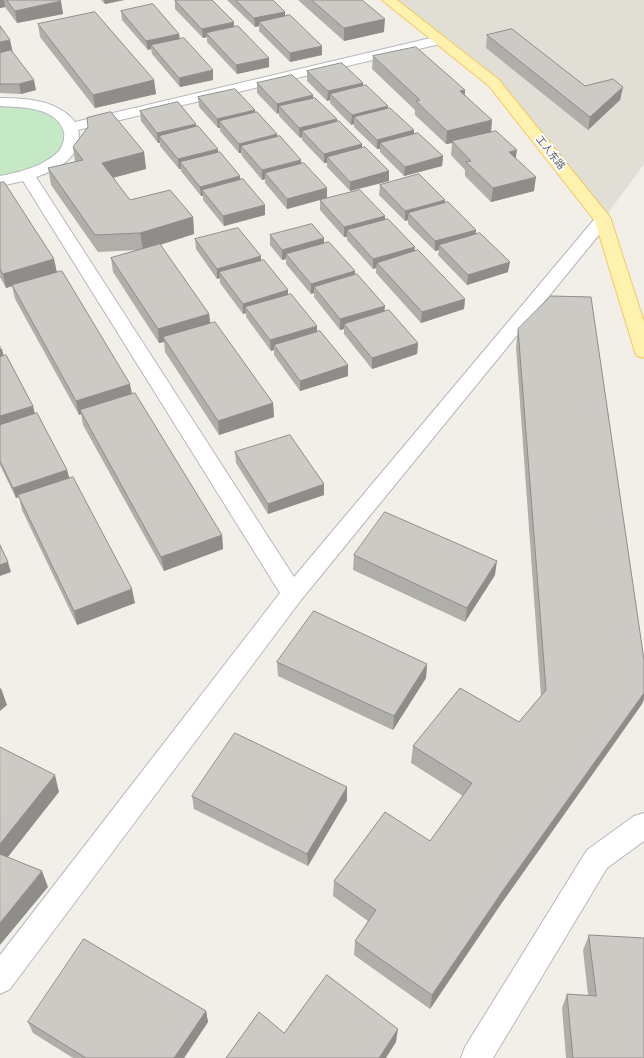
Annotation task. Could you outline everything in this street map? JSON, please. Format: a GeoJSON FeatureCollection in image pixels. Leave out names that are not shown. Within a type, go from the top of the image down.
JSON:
{"type":"FeatureCollection","features":[{"type":"Feature","properties":{"kind":"main road","name":"工人东路"},"geometry":{"type":"LineString","coordinates":[[389,0],[494,83],[603,220],[644,352]]}},
{"type":"Feature","properties":{"kind":"street"},"geometry":{"type":"LineString","coordinates":[[72,127],[439,40]]}},
{"type":"Feature","properties":{"kind":"street"},"geometry":{"type":"LineString","coordinates":[[0,102],[25,103],[47,108],[63,116],[72,127],[73,140],[65,153],[49,166],[27,175],[0,181]]}},
{"type":"Feature","properties":{"kind":"street"},"geometry":{"type":"LineString","coordinates":[[27,175],[293,594]]}},
{"type":"Feature","properties":{"kind":"street"},"geometry":{"type":"LineString","coordinates":[[0,979],[293,594],[603,220]]}},
{"type":"Feature","properties":{"kind":"street"},"geometry":{"type":"LineString","coordinates":[[476,1058],[597,859],[644,825]]}},
{"type":"Feature","properties":{"kind":"shaded area"},"geometry":{"type":"Polygon","coordinates":[[[389,0],[644,0],[644,164],[603,220],[494,83],[389,0]]]}},
{"type":"Feature","properties":{"kind":"green space"},"geometry":{"type":"Polygon","coordinates":[[[0,102],[25,103],[63,116],[73,140],[49,166],[0,181],[0,102]]]}},
{"type":"Feature","properties":{"kind":"building"},"geometry":{"type":"Polygon","coordinates":[[[7,0],[60,0],[61,1],[15,11],[7,0]]]}},
{"type":"Feature","properties":{"kind":"building"},"geometry":{"type":"Polygon","coordinates":[[[175,0],[212,0],[234,22],[202,29],[175,0]]]}},
{"type":"Feature","properties":{"kind":"building"},"geometry":{"type":"Polygon","coordinates":[[[236,0],[273,0],[285,12],[254,18],[236,0]]]}},
{"type":"Feature","properties":{"kind":"building"},"geometry":{"type":"Polygon","coordinates":[[[312,0],[362,0],[385,19],[344,28],[312,0]]]}},
{"type":"Feature","properties":{"kind":"building"},"geometry":{"type":"Polygon","coordinates":[[[153,4],[179,34],[146,41],[121,11],[153,4]]]}},
{"type":"Feature","properties":{"kind":"building"},"geometry":{"type":"Polygon","coordinates":[[[95,12],[154,80],[93,95],[38,24],[95,12]]]}},
{"type":"Feature","properties":{"kind":"building"},"geometry":{"type":"Polygon","coordinates":[[[290,15],[322,46],[290,53],[259,22],[290,15]]]}},
{"type":"Feature","properties":{"kind":"building"},"geometry":{"type":"Polygon","coordinates":[[[0,26],[10,40],[0,42],[0,26]]]}},
{"type":"Feature","properties":{"kind":"building"},"geometry":{"type":"Polygon","coordinates":[[[238,26],[269,58],[236,65],[206,33],[238,26]]]}},
{"type":"Feature","properties":{"kind":"building"},"geometry":{"type":"Polygon","coordinates":[[[512,29],[585,86],[613,79],[623,87],[590,117],[487,35],[512,29]]]}},
{"type":"Feature","properties":{"kind":"building"},"geometry":{"type":"Polygon","coordinates":[[[184,38],[213,70],[179,78],[151,45],[184,38]]]}},
{"type":"Feature","properties":{"kind":"building"},"geometry":{"type":"Polygon","coordinates":[[[416,47],[465,90],[460,91],[492,120],[447,131],[416,101],[420,100],[373,56],[416,47]]]}},
{"type":"Feature","properties":{"kind":"building"},"geometry":{"type":"Polygon","coordinates":[[[11,50],[34,80],[19,84],[0,84],[0,53],[11,50]]]}},
{"type":"Feature","properties":{"kind":"building"},"geometry":{"type":"Polygon","coordinates":[[[342,63],[363,83],[328,91],[307,71],[342,63]]]}},
{"type":"Feature","properties":{"kind":"building"},"geometry":{"type":"Polygon","coordinates":[[[292,75],[313,95],[277,104],[257,83],[292,75]]]}},
{"type":"Feature","properties":{"kind":"building"},"geometry":{"type":"Polygon","coordinates":[[[366,85],[388,106],[352,115],[330,94],[366,85]]]}},
{"type":"Feature","properties":{"kind":"building"},"geometry":{"type":"Polygon","coordinates":[[[235,89],[255,110],[217,119],[198,97],[235,89]]]}},
{"type":"Feature","properties":{"kind":"building"},"geometry":{"type":"Polygon","coordinates":[[[315,98],[337,119],[299,128],[279,106],[315,98]]]}},
{"type":"Feature","properties":{"kind":"building"},"geometry":{"type":"Polygon","coordinates":[[[178,102],[196,124],[157,133],[140,111],[178,102]]]}},
{"type":"Feature","properties":{"kind":"building"},"geometry":{"type":"Polygon","coordinates":[[[390,108],[414,130],[377,140],[354,117],[390,108]]]}},
{"type":"Feature","properties":{"kind":"building"},"geometry":{"type":"Polygon","coordinates":[[[111,112],[144,152],[102,163],[130,200],[170,190],[193,217],[140,233],[95,235],[48,168],[83,160],[73,147],[88,127],[87,118],[111,112]]]}},
{"type":"Feature","properties":{"kind":"building"},"geometry":{"type":"Polygon","coordinates":[[[257,112],[277,134],[239,144],[219,121],[257,112]]]}},
{"type":"Feature","properties":{"kind":"building"},"geometry":{"type":"Polygon","coordinates":[[[339,121],[362,144],[324,154],[302,131],[339,121]]]}},
{"type":"Feature","properties":{"kind":"building"},"geometry":{"type":"Polygon","coordinates":[[[198,126],[218,149],[178,159],[159,136],[198,126]]]}},
{"type":"Feature","properties":{"kind":"building"},"geometry":{"type":"Polygon","coordinates":[[[496,131],[517,150],[509,152],[536,177],[493,188],[466,162],[471,161],[452,141],[496,131]]]}},
{"type":"Feature","properties":{"kind":"building"},"geometry":{"type":"Polygon","coordinates":[[[418,133],[443,156],[405,167],[380,143],[418,133]]]}},
{"type":"Feature","properties":{"kind":"building"},"geometry":{"type":"Polygon","coordinates":[[[280,136],[301,160],[262,170],[241,146],[280,136]]]}},
{"type":"Feature","properties":{"kind":"building"},"geometry":{"type":"Polygon","coordinates":[[[365,147],[389,171],[350,182],[327,157],[365,147]]]}},
{"type":"Feature","properties":{"kind":"building"},"geometry":{"type":"Polygon","coordinates":[[[220,152],[240,176],[200,187],[180,162],[220,152]]]}},
{"type":"Feature","properties":{"kind":"building"},"geometry":{"type":"Polygon","coordinates":[[[304,163],[327,188],[287,199],[265,173],[304,163]]]}},
{"type":"Feature","properties":{"kind":"building"},"geometry":{"type":"Polygon","coordinates":[[[419,174],[445,200],[405,211],[380,185],[419,174]]]}},
{"type":"Feature","properties":{"kind":"building"},"geometry":{"type":"Polygon","coordinates":[[[243,179],[265,205],[223,216],[202,190],[243,179]]]}},
{"type":"Feature","properties":{"kind":"building"},"geometry":{"type":"Polygon","coordinates":[[[4,182],[54,259],[3,274],[0,269],[0,183],[4,182]]]}},
{"type":"Feature","properties":{"kind":"building"},"geometry":{"type":"Polygon","coordinates":[[[360,190],[385,216],[344,227],[320,200],[360,190]]]}},
{"type":"Feature","properties":{"kind":"building"},"geometry":{"type":"Polygon","coordinates":[[[448,202],[476,230],[435,241],[408,213],[448,202]]]}},
{"type":"Feature","properties":{"kind":"building"},"geometry":{"type":"Polygon","coordinates":[[[388,219],[415,247],[373,259],[347,230],[388,219]]]}},
{"type":"Feature","properties":{"kind":"building"},"geometry":{"type":"Polygon","coordinates":[[[312,224],[324,238],[282,250],[270,235],[312,224]]]}},
{"type":"Feature","properties":{"kind":"building"},"geometry":{"type":"Polygon","coordinates":[[[238,228],[261,256],[217,269],[195,239],[238,228]]]}},
{"type":"Feature","properties":{"kind":"building"},"geometry":{"type":"Polygon","coordinates":[[[480,233],[510,262],[468,275],[439,245],[480,233]]]}},
{"type":"Feature","properties":{"kind":"building"},"geometry":{"type":"Polygon","coordinates":[[[329,242],[355,271],[311,284],[286,254],[329,242]]]}},
{"type":"Feature","properties":{"kind":"building"},"geometry":{"type":"Polygon","coordinates":[[[160,244],[209,314],[158,329],[111,258],[160,244]]]}},
{"type":"Feature","properties":{"kind":"building"},"geometry":{"type":"Polygon","coordinates":[[[418,250],[465,299],[422,312],[377,263],[418,250]]]}},
{"type":"Feature","properties":{"kind":"building"},"geometry":{"type":"Polygon","coordinates":[[[264,260],[288,290],[243,304],[219,272],[264,260]]]}},
{"type":"Feature","properties":{"kind":"building"},"geometry":{"type":"Polygon","coordinates":[[[62,271],[130,384],[76,401],[12,285],[62,271]]]}},
{"type":"Feature","properties":{"kind":"building"},"geometry":{"type":"Polygon","coordinates":[[[357,274],[385,306],[340,319],[314,287],[357,274]]]}},
{"type":"Feature","properties":{"kind":"building"},"geometry":{"type":"Polygon","coordinates":[[[291,294],[317,326],[270,340],[245,307],[291,294]]]}},
{"type":"Feature","properties":{"kind":"building"},"geometry":{"type":"Polygon","coordinates":[[[551,296],[591,297],[644,660],[644,693],[504,889],[432,995],[355,941],[376,910],[334,881],[385,812],[430,841],[472,783],[413,746],[460,688],[519,722],[546,690],[518,329],[551,296]]]}},
{"type":"Feature","properties":{"kind":"building"},"geometry":{"type":"Polygon","coordinates":[[[389,310],[418,343],[372,358],[344,324],[389,310]]]}},
{"type":"Feature","properties":{"kind":"building"},"geometry":{"type":"Polygon","coordinates":[[[215,322],[273,403],[218,421],[163,337],[215,322]]]}},
{"type":"Feature","properties":{"kind":"building"},"geometry":{"type":"Polygon","coordinates":[[[320,331],[348,365],[300,381],[274,345],[320,331]]]}},
{"type":"Feature","properties":{"kind":"building"},"geometry":{"type":"Polygon","coordinates":[[[6,355],[33,406],[0,416],[0,357],[6,355]]]}},
{"type":"Feature","properties":{"kind":"building"},"geometry":{"type":"Polygon","coordinates":[[[135,393],[222,535],[161,557],[80,410],[135,393]]]}},
{"type":"Feature","properties":{"kind":"building"},"geometry":{"type":"Polygon","coordinates":[[[37,413],[67,470],[13,488],[0,461],[0,425],[37,413]]]}},
{"type":"Feature","properties":{"kind":"building"},"geometry":{"type":"Polygon","coordinates":[[[290,435],[324,484],[268,504],[235,452],[290,435]]]}},
{"type":"Feature","properties":{"kind":"building"},"geometry":{"type":"Polygon","coordinates":[[[73,477],[132,589],[74,611],[18,495],[73,477]]]}},
{"type":"Feature","properties":{"kind":"building"},"geometry":{"type":"Polygon","coordinates":[[[385,512],[497,561],[467,608],[354,555],[385,512]]]}},
{"type":"Feature","properties":{"kind":"building"},"geometry":{"type":"Polygon","coordinates":[[[0,545],[8,562],[0,565],[0,545]]]}},
{"type":"Feature","properties":{"kind":"building"},"geometry":{"type":"Polygon","coordinates":[[[314,611],[427,664],[394,716],[277,662],[314,611]]]}},
{"type":"Feature","properties":{"kind":"building"},"geometry":{"type":"Polygon","coordinates":[[[235,733],[347,787],[307,854],[192,796],[235,733]]]}},
{"type":"Feature","properties":{"kind":"building"},"geometry":{"type":"Polygon","coordinates":[[[0,747],[55,775],[0,844],[0,747]]]}},
{"type":"Feature","properties":{"kind":"building"},"geometry":{"type":"Polygon","coordinates":[[[0,854],[42,871],[0,923],[0,854]]]}},
{"type":"Feature","properties":{"kind":"building"},"geometry":{"type":"Polygon","coordinates":[[[589,935],[644,938],[644,1058],[573,1058],[567,994],[596,996],[589,935]]]}},
{"type":"Feature","properties":{"kind":"building"},"geometry":{"type":"Polygon","coordinates":[[[84,939],[206,1011],[174,1058],[86,1058],[28,1022],[84,939]]]}},
{"type":"Feature","properties":{"kind":"building"},"geometry":{"type":"Polygon","coordinates":[[[327,975],[398,1029],[379,1058],[226,1058],[259,1012],[284,1033],[327,975]]]}}]}
